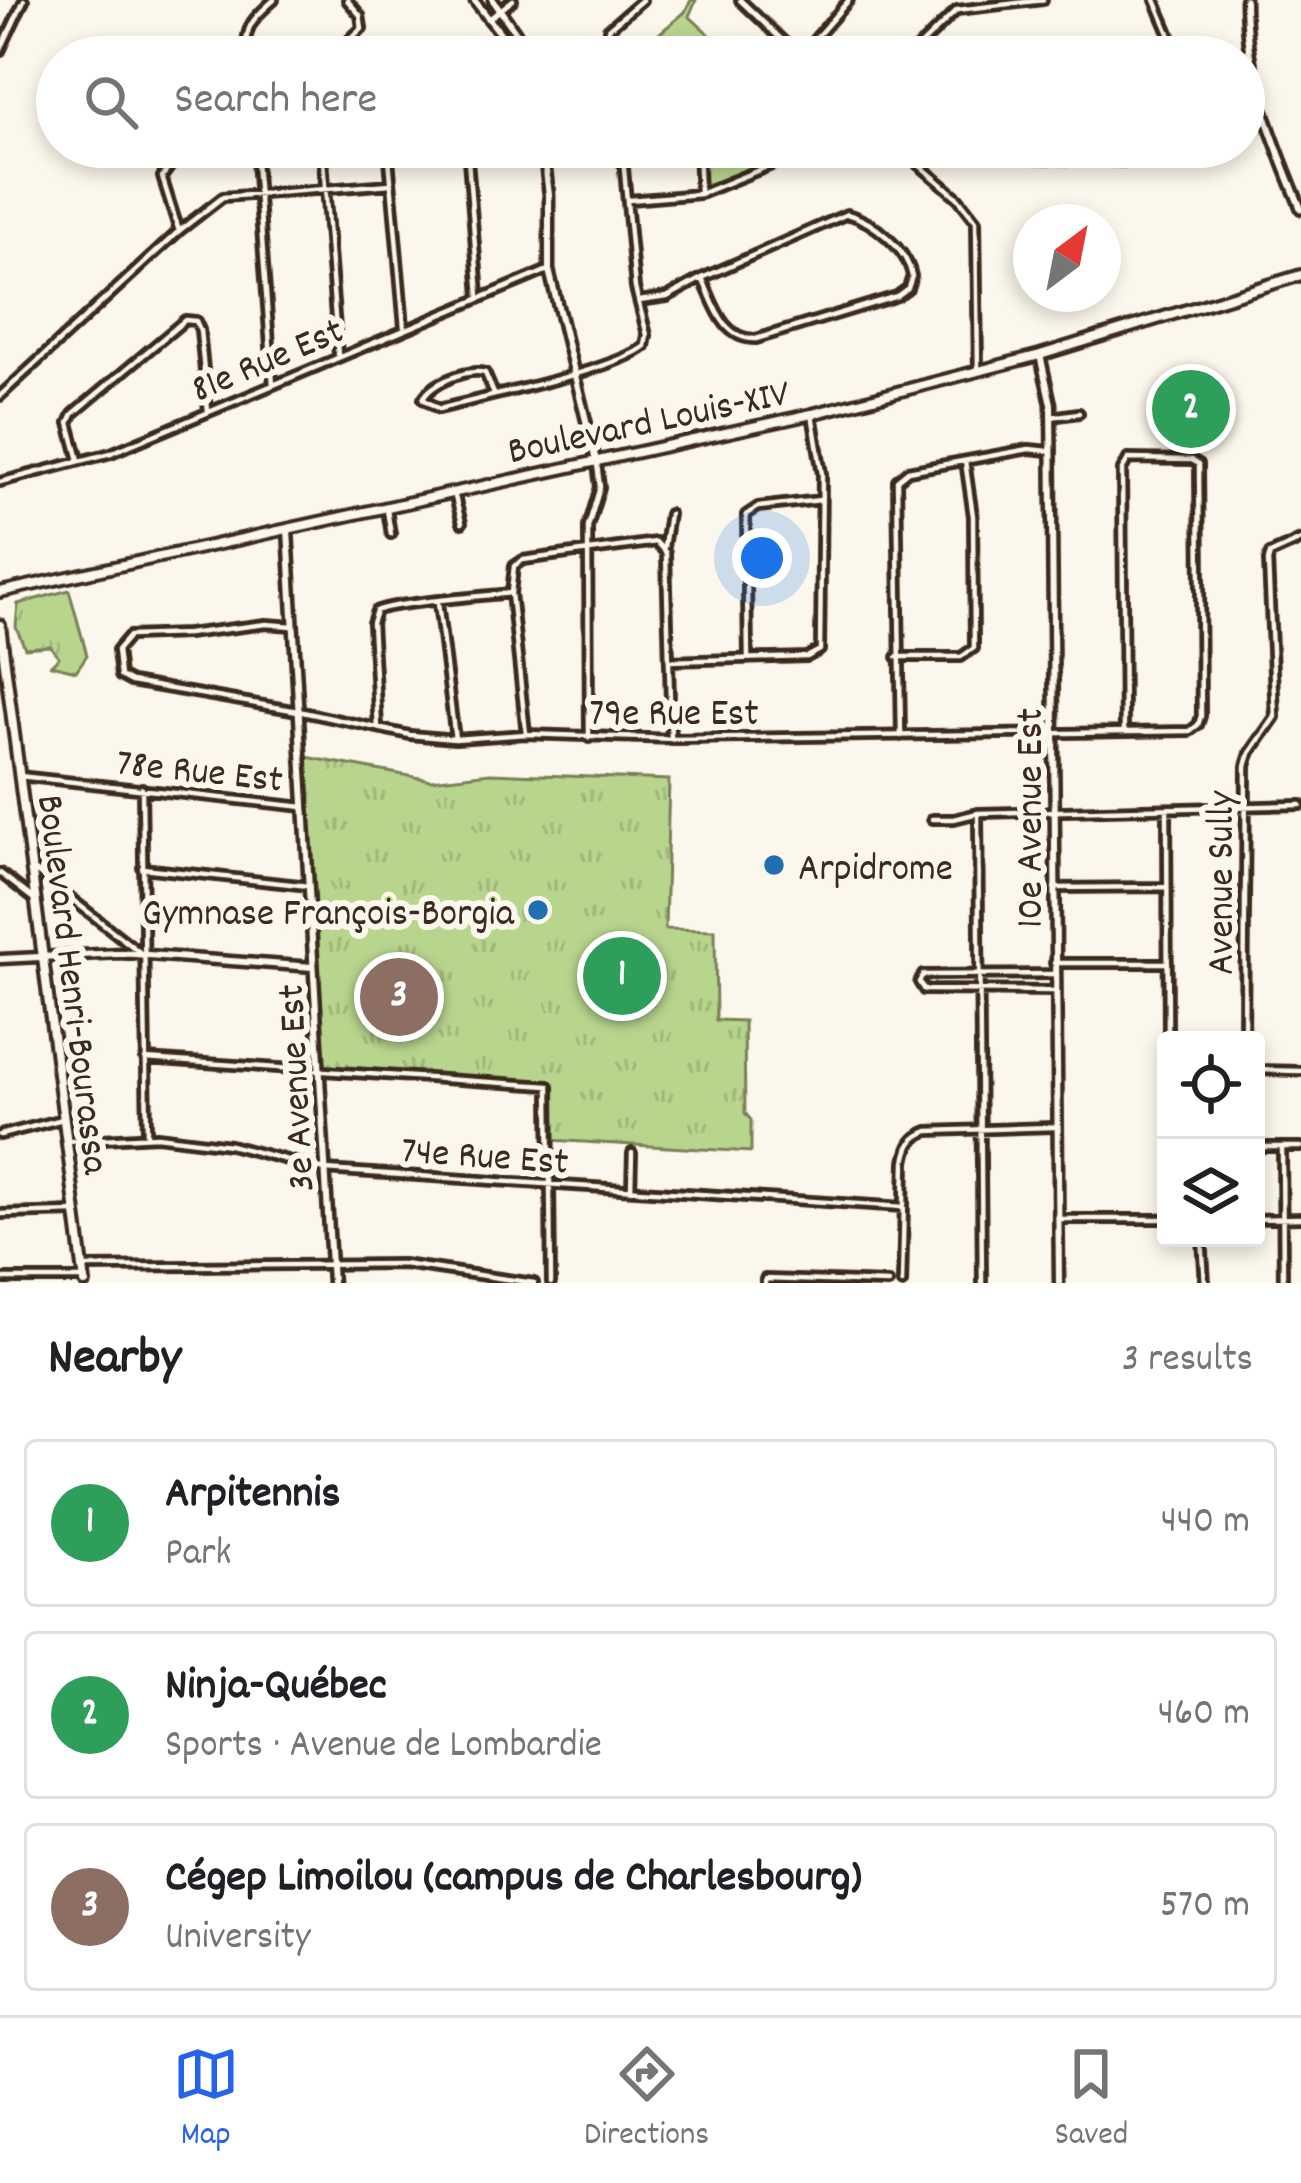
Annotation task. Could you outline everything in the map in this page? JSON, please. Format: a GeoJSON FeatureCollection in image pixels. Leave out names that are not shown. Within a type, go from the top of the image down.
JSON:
{"type":"FeatureCollection","features":[{"type":"Feature","properties":{"kind":"main road","name":"Boulevard Louis-XIV"},"geometry":{"type":"LineString","coordinates":[[0,592],[812,414],[1040,355],[1301,275]]}},
{"type":"Feature","properties":{"kind":"main road","name":"Boulevard Henri-Bourassa"},"geometry":{"type":"LineString","coordinates":[[0,626],[85,1282]]}},
{"type":"Feature","properties":{"kind":"street"},"geometry":{"type":"LineString","coordinates":[[0,51],[24,0]]}},
{"type":"Feature","properties":{"kind":"street"},"geometry":{"type":"LineString","coordinates":[[244,36],[250,20],[274,0]]}},
{"type":"Feature","properties":{"kind":"street"},"geometry":{"type":"LineString","coordinates":[[347,0],[360,16],[362,28],[353,36]]}},
{"type":"Feature","properties":{"kind":"street"},"geometry":{"type":"LineString","coordinates":[[474,0],[502,36]]}},
{"type":"Feature","properties":{"kind":"street"},"geometry":{"type":"LineString","coordinates":[[493,0],[519,36]]}},
{"type":"Feature","properties":{"kind":"street"},"geometry":{"type":"LineString","coordinates":[[489,19],[513,0]]}},
{"type":"Feature","properties":{"kind":"street"},"geometry":{"type":"LineString","coordinates":[[609,36],[608,29],[642,0]]}},
{"type":"Feature","properties":{"kind":"street"},"geometry":{"type":"LineString","coordinates":[[740,0],[778,36]]}},
{"type":"Feature","properties":{"kind":"street"},"geometry":{"type":"LineString","coordinates":[[818,36],[848,0]]}},
{"type":"Feature","properties":{"kind":"street"},"geometry":{"type":"LineString","coordinates":[[930,36],[957,10],[1043,0]]}},
{"type":"Feature","properties":{"kind":"street"},"geometry":{"type":"LineString","coordinates":[[1155,0],[1170,36]]}},
{"type":"Feature","properties":{"kind":"street"},"geometry":{"type":"LineString","coordinates":[[1245,0],[1248,36]]}},
{"type":"Feature","properties":{"kind":"street"},"geometry":{"type":"LineString","coordinates":[[1265,111],[1301,209]]}},
{"type":"Feature","properties":{"kind":"street"},"geometry":{"type":"LineString","coordinates":[[169,168],[163,177],[179,230]]}},
{"type":"Feature","properties":{"kind":"street"},"geometry":{"type":"LineString","coordinates":[[258,168],[273,385]]}},
{"type":"Feature","properties":{"kind":"street"},"geometry":{"type":"LineString","coordinates":[[324,168],[338,356]]}},
{"type":"Feature","properties":{"kind":"street"},"geometry":{"type":"LineString","coordinates":[[390,168],[404,328]]}},
{"type":"Feature","properties":{"kind":"street"},"geometry":{"type":"LineString","coordinates":[[469,168],[479,296]]}},
{"type":"Feature","properties":{"kind":"street"},"geometry":{"type":"LineString","coordinates":[[546,168],[549,270],[600,487],[588,527],[589,738]]}},
{"type":"Feature","properties":{"kind":"street"},"geometry":{"type":"LineString","coordinates":[[494,394],[485,373],[476,370],[430,388],[423,399],[440,409],[494,394],[573,372],[642,350],[647,334],[624,168]]}},
{"type":"Feature","properties":{"kind":"street"},"geometry":{"type":"LineString","coordinates":[[699,168],[700,194]]}},
{"type":"Feature","properties":{"kind":"street"},"geometry":{"type":"LineString","coordinates":[[628,200],[700,194],[763,168]]}},
{"type":"Feature","properties":{"kind":"street"},"geometry":{"type":"LineString","coordinates":[[922,168],[970,210],[976,221],[978,372]]}},
{"type":"Feature","properties":{"kind":"street"},"geometry":{"type":"LineString","coordinates":[[0,396],[179,230],[224,196],[392,184]]}},
{"type":"Feature","properties":{"kind":"street"},"geometry":{"type":"LineString","coordinates":[[639,301],[667,297],[702,278],[847,214],[862,219],[900,250],[912,276],[908,288],[897,296],[745,339],[722,322],[702,278]]}},
{"type":"Feature","properties":{"kind":"street","name":"81e Rue Est"},"geometry":{"type":"LineString","coordinates":[[0,482],[111,453],[549,270]]}},
{"type":"Feature","properties":{"kind":"street"},"geometry":{"type":"LineString","coordinates":[[79,460],[69,423],[73,414],[185,320],[196,320],[200,331],[208,411]]}},
{"type":"Feature","properties":{"kind":"street","name":"10e Avenue Est"},"geometry":{"type":"LineString","coordinates":[[1040,355],[1051,417],[1059,1283]]}},
{"type":"Feature","properties":{"kind":"street"},"geometry":{"type":"LineString","coordinates":[[1051,417],[1079,413]]}},
{"type":"Feature","properties":{"kind":"street"},"geometry":{"type":"LineString","coordinates":[[669,661],[807,657],[820,650],[821,500],[812,414]]}},
{"type":"Feature","properties":{"kind":"street"},"geometry":{"type":"LineString","coordinates":[[901,736],[897,480],[903,472],[965,460],[1029,448],[1051,451]]}},
{"type":"Feature","properties":{"kind":"street","name":"79e Rue Est"},"geometry":{"type":"LineString","coordinates":[[293,626],[139,634],[123,639],[117,650],[120,676],[131,682],[298,710],[410,735],[455,739],[526,734],[671,738],[1190,731],[1199,721],[1197,462],[1128,458],[1122,470],[1124,731]]}},
{"type":"Feature","properties":{"kind":"street"},"geometry":{"type":"LineString","coordinates":[[897,657],[961,657],[974,648],[973,516],[965,460]]}},
{"type":"Feature","properties":{"kind":"street"},"geometry":{"type":"LineString","coordinates":[[454,492],[462,523]]}},
{"type":"Feature","properties":{"kind":"street"},"geometry":{"type":"LineString","coordinates":[[748,658],[744,521],[748,511],[821,500]]}},
{"type":"Feature","properties":{"kind":"street"},"geometry":{"type":"LineString","coordinates":[[387,508],[391,534]]}},
{"type":"Feature","properties":{"kind":"street"},"geometry":{"type":"LineString","coordinates":[[669,514],[664,547],[671,738]]}},
{"type":"Feature","properties":{"kind":"street","name":"3e Avenue Est"},"geometry":{"type":"LineString","coordinates":[[288,530],[332,1283]]}},
{"type":"Feature","properties":{"kind":"street","name":"Avenue Sully"},"geometry":{"type":"LineString","coordinates":[[1244,1031],[1247,760],[1275,717],[1268,561],[1270,554],[1301,540]]}},
{"type":"Feature","properties":{"kind":"street"},"geometry":{"type":"LineString","coordinates":[[526,734],[511,593],[517,563],[650,542],[664,547]]}},
{"type":"Feature","properties":{"kind":"street"},"geometry":{"type":"LineString","coordinates":[[378,728],[372,616],[387,605],[511,593]]}},
{"type":"Feature","properties":{"kind":"street"},"geometry":{"type":"LineString","coordinates":[[438,603],[455,739]]}},
{"type":"Feature","properties":{"kind":"street","name":"78e Rue Est"},"geometry":{"type":"LineString","coordinates":[[19,776],[304,807]]}},
{"type":"Feature","properties":{"kind":"street"},"geometry":{"type":"LineString","coordinates":[[142,788],[147,1136]]}},
{"type":"Feature","properties":{"kind":"street"},"geometry":{"type":"LineString","coordinates":[[932,819],[978,813],[1301,805]]}},
{"type":"Feature","properties":{"kind":"street"},"geometry":{"type":"LineString","coordinates":[[1167,808],[1168,1031]]}},
{"type":"Feature","properties":{"kind":"street"},"geometry":{"type":"LineString","coordinates":[[978,813],[982,1283]]}},
{"type":"Feature","properties":{"kind":"street"},"geometry":{"type":"LineString","coordinates":[[31,867],[142,954]]}},
{"type":"Feature","properties":{"kind":"street"},"geometry":{"type":"LineString","coordinates":[[142,868],[309,886]]}},
{"type":"Feature","properties":{"kind":"street"},"geometry":{"type":"LineString","coordinates":[[0,873],[35,899]]}},
{"type":"Feature","properties":{"kind":"street"},"geometry":{"type":"LineString","coordinates":[[1054,888],[1167,887]]}},
{"type":"Feature","properties":{"kind":"street"},"geometry":{"type":"LineString","coordinates":[[0,959],[142,954],[314,967]]}},
{"type":"Feature","properties":{"kind":"street"},"geometry":{"type":"LineString","coordinates":[[1054,963],[1168,963]]}},
{"type":"Feature","properties":{"kind":"street"},"geometry":{"type":"LineString","coordinates":[[1055,974],[923,975],[919,982],[923,990],[1055,991]]}},
{"type":"Feature","properties":{"kind":"street"},"geometry":{"type":"LineString","coordinates":[[145,1058],[549,1085],[551,1283]]}},
{"type":"Feature","properties":{"kind":"street"},"geometry":{"type":"LineString","coordinates":[[1265,1070],[1301,1071]]}},
{"type":"Feature","properties":{"kind":"street"},"geometry":{"type":"LineString","coordinates":[[0,1136],[63,1120]]}},
{"type":"Feature","properties":{"kind":"street"},"geometry":{"type":"LineString","coordinates":[[902,1283],[905,1162],[908,1146],[917,1135],[1054,1127]]}},
{"type":"Feature","properties":{"kind":"street","name":"74e Rue Est"},"geometry":{"type":"LineString","coordinates":[[66,1141],[147,1136],[230,1145],[325,1170],[904,1207]]}},
{"type":"Feature","properties":{"kind":"street"},"geometry":{"type":"LineString","coordinates":[[1265,1147],[1301,1147]]}},
{"type":"Feature","properties":{"kind":"street"},"geometry":{"type":"LineString","coordinates":[[1282,1147],[1283,1283]]}},
{"type":"Feature","properties":{"kind":"street"},"geometry":{"type":"LineString","coordinates":[[631,1190],[632,1153]]}},
{"type":"Feature","properties":{"kind":"street"},"geometry":{"type":"LineString","coordinates":[[0,1214],[76,1212]]}},
{"type":"Feature","properties":{"kind":"street"},"geometry":{"type":"LineString","coordinates":[[1058,1219],[1157,1219]]}},
{"type":"Feature","properties":{"kind":"street"},"geometry":{"type":"LineString","coordinates":[[1265,1219],[1301,1219]]}},
{"type":"Feature","properties":{"kind":"street"},"geometry":{"type":"LineString","coordinates":[[1202,1247],[1204,1283]]}},
{"type":"Feature","properties":{"kind":"street"},"geometry":{"type":"LineString","coordinates":[[83,1267],[404,1264],[534,1283]]}},
{"type":"Feature","properties":{"kind":"street"},"geometry":{"type":"LineString","coordinates":[[0,1279],[85,1282]]}},
{"type":"Feature","properties":{"kind":"street"},"geometry":{"type":"LineString","coordinates":[[765,1281],[888,1283]]}},
{"type":"Feature","properties":{"kind":"green space"},"geometry":{"type":"Polygon","coordinates":[[[691,0],[696,0],[689,16],[711,36],[656,36],[685,12],[691,0]]]}},
{"type":"Feature","properties":{"kind":"green space"},"geometry":{"type":"Polygon","coordinates":[[[699,168],[763,168],[700,194],[699,168]]]}},
{"type":"Feature","properties":{"kind":"green space"},"geometry":{"type":"Polygon","coordinates":[[[69,590],[87,655],[76,671],[51,665],[59,657],[50,646],[25,648],[16,627],[18,604],[69,590]]]}},
{"type":"Feature","properties":{"kind":"green space"},"geometry":{"type":"Polygon","coordinates":[[[301,756],[431,780],[490,773],[669,780],[665,929],[715,930],[716,1020],[744,1021],[745,1113],[751,1120],[751,1152],[550,1140],[549,1086],[319,1070],[301,756]]]}},
{"type":"Feature","properties":{"kind":"place","name":"Ninja-Québec"},"geometry":{"type":"Point","coordinates":[1191,409]}},
{"type":"Feature","properties":{"kind":"place","name":"Arpidrome"},"geometry":{"type":"Point","coordinates":[774,865]}},
{"type":"Feature","properties":{"kind":"place","name":"Gymnase François-Borgia"},"geometry":{"type":"Point","coordinates":[538,910]}},
{"type":"Feature","properties":{"kind":"place","name":"Arpitennis"},"geometry":{"type":"Point","coordinates":[622,976]}},
{"type":"Feature","properties":{"kind":"place","name":"Cégep Limoilou (campus de Charlesbourg)"},"geometry":{"type":"Point","coordinates":[399,997]}}]}
